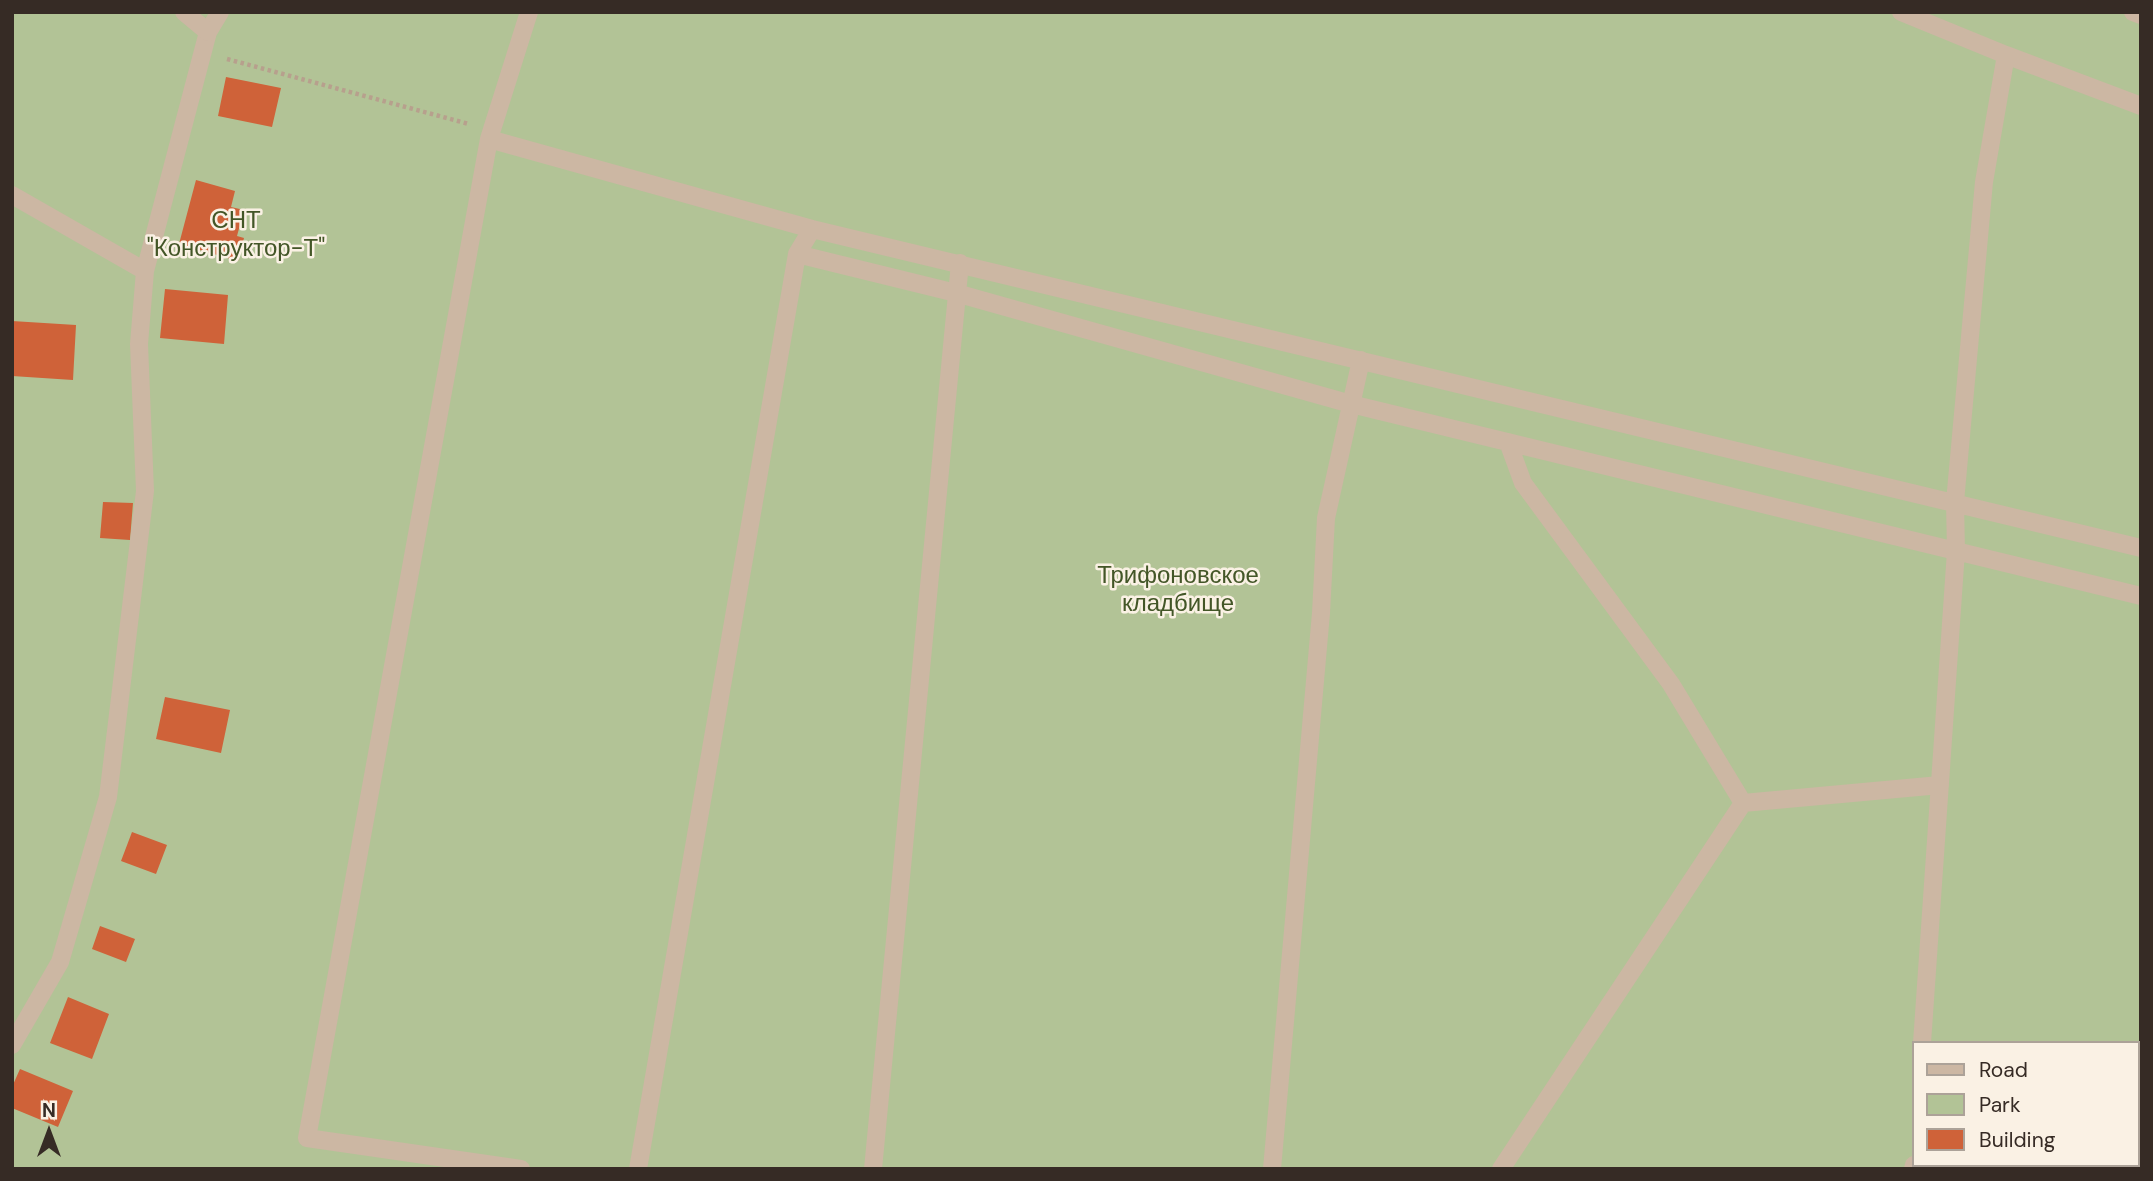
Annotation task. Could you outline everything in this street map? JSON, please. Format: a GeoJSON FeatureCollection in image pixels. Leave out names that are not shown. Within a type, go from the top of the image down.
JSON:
{"type":"FeatureCollection","features":[{"type":"Feature","properties":{"kind":"street"},"geometry":{"type":"LineString","coordinates":[[184,12],[208,32]]}},
{"type":"Feature","properties":{"kind":"street"},"geometry":{"type":"LineString","coordinates":[[12,1045],[60,962],[108,797],[145,491],[139,344],[145,271],[208,32],[220,12]]}},
{"type":"Feature","properties":{"kind":"street"},"geometry":{"type":"LineString","coordinates":[[521,1169],[307,1138],[490,135],[529,12]]}},
{"type":"Feature","properties":{"kind":"street"},"geometry":{"type":"LineString","coordinates":[[1901,12],[2141,106]]}},
{"type":"Feature","properties":{"kind":"street"},"geometry":{"type":"LineString","coordinates":[[2133,12],[2141,15]]}},
{"type":"Feature","properties":{"kind":"street"},"geometry":{"type":"LineString","coordinates":[[1922,1041],[1956,551],[1955,502],[1984,182],[2006,55]]}},
{"type":"Feature","properties":{"kind":"street"},"geometry":{"type":"LineString","coordinates":[[490,135],[812,229],[2141,548]]}},
{"type":"Feature","properties":{"kind":"street"},"geometry":{"type":"LineString","coordinates":[[12,195],[145,271]]}},
{"type":"Feature","properties":{"kind":"street"},"geometry":{"type":"LineString","coordinates":[[638,1169],[797,254],[812,229]]}},
{"type":"Feature","properties":{"kind":"street"},"geometry":{"type":"LineString","coordinates":[[797,254],[956,293],[1351,404],[2141,596]]}},
{"type":"Feature","properties":{"kind":"street"},"geometry":{"type":"LineString","coordinates":[[873,1169],[960,263]]}},
{"type":"Feature","properties":{"kind":"street"},"geometry":{"type":"LineString","coordinates":[[1272,1169],[1318,640],[1326,518],[1361,360]]}},
{"type":"Feature","properties":{"kind":"street"},"geometry":{"type":"LineString","coordinates":[[1508,442],[1523,483],[1671,684],[1742,803]]}},
{"type":"Feature","properties":{"kind":"street"},"geometry":{"type":"LineString","coordinates":[[1742,803],[1940,785]]}},
{"type":"Feature","properties":{"kind":"street"},"geometry":{"type":"LineString","coordinates":[[1501,1169],[1742,803]]}},
{"type":"Feature","properties":{"kind":"path"},"geometry":{"type":"LineString","coordinates":[[203,52],[490,135]]}},
{"type":"Feature","properties":{"kind":"green space","name":"Трифоновское кладбище"},"geometry":{"type":"Polygon","coordinates":[[[12,12],[2141,12],[2141,1169],[12,1169],[12,12]]]}},
{"type":"Feature","properties":{"kind":"building"},"geometry":{"type":"Polygon","coordinates":[[[226,77],[281,88],[272,127],[218,116],[226,77]]]}},
{"type":"Feature","properties":{"kind":"building"},"geometry":{"type":"Polygon","coordinates":[[[196,180],[235,191],[231,207],[244,210],[237,236],[244,238],[238,261],[179,244],[196,180]]]}},
{"type":"Feature","properties":{"kind":"building"},"geometry":{"type":"Polygon","coordinates":[[[165,289],[228,295],[224,344],[160,338],[165,289]]]}},
{"type":"Feature","properties":{"kind":"building"},"geometry":{"type":"Polygon","coordinates":[[[12,321],[76,325],[73,380],[12,376],[12,321]]]}},
{"type":"Feature","properties":{"kind":"building"},"geometry":{"type":"Polygon","coordinates":[[[103,502],[133,503],[130,540],[100,538],[103,502]]]}},
{"type":"Feature","properties":{"kind":"building"},"geometry":{"type":"Polygon","coordinates":[[[165,697],[230,710],[221,753],[156,739],[165,697]]]}},
{"type":"Feature","properties":{"kind":"building"},"geometry":{"type":"Polygon","coordinates":[[[132,832],[167,845],[156,874],[121,861],[132,832]]]}},
{"type":"Feature","properties":{"kind":"building"},"geometry":{"type":"Polygon","coordinates":[[[100,926],[135,939],[126,962],[92,949],[100,926]]]}},
{"type":"Feature","properties":{"kind":"building"},"geometry":{"type":"Polygon","coordinates":[[[68,997],[109,1014],[92,1059],[50,1043],[68,997]]]}},
{"type":"Feature","properties":{"kind":"building"},"geometry":{"type":"Polygon","coordinates":[[[20,1069],[73,1091],[58,1127],[12,1108],[12,1087],[20,1069]]]}},
{"type":"Feature","properties":{"kind":"park label","name":"СНТ \"Конструктор-Т\""},"geometry":{"type":"Point","coordinates":[236,236]}}]}
